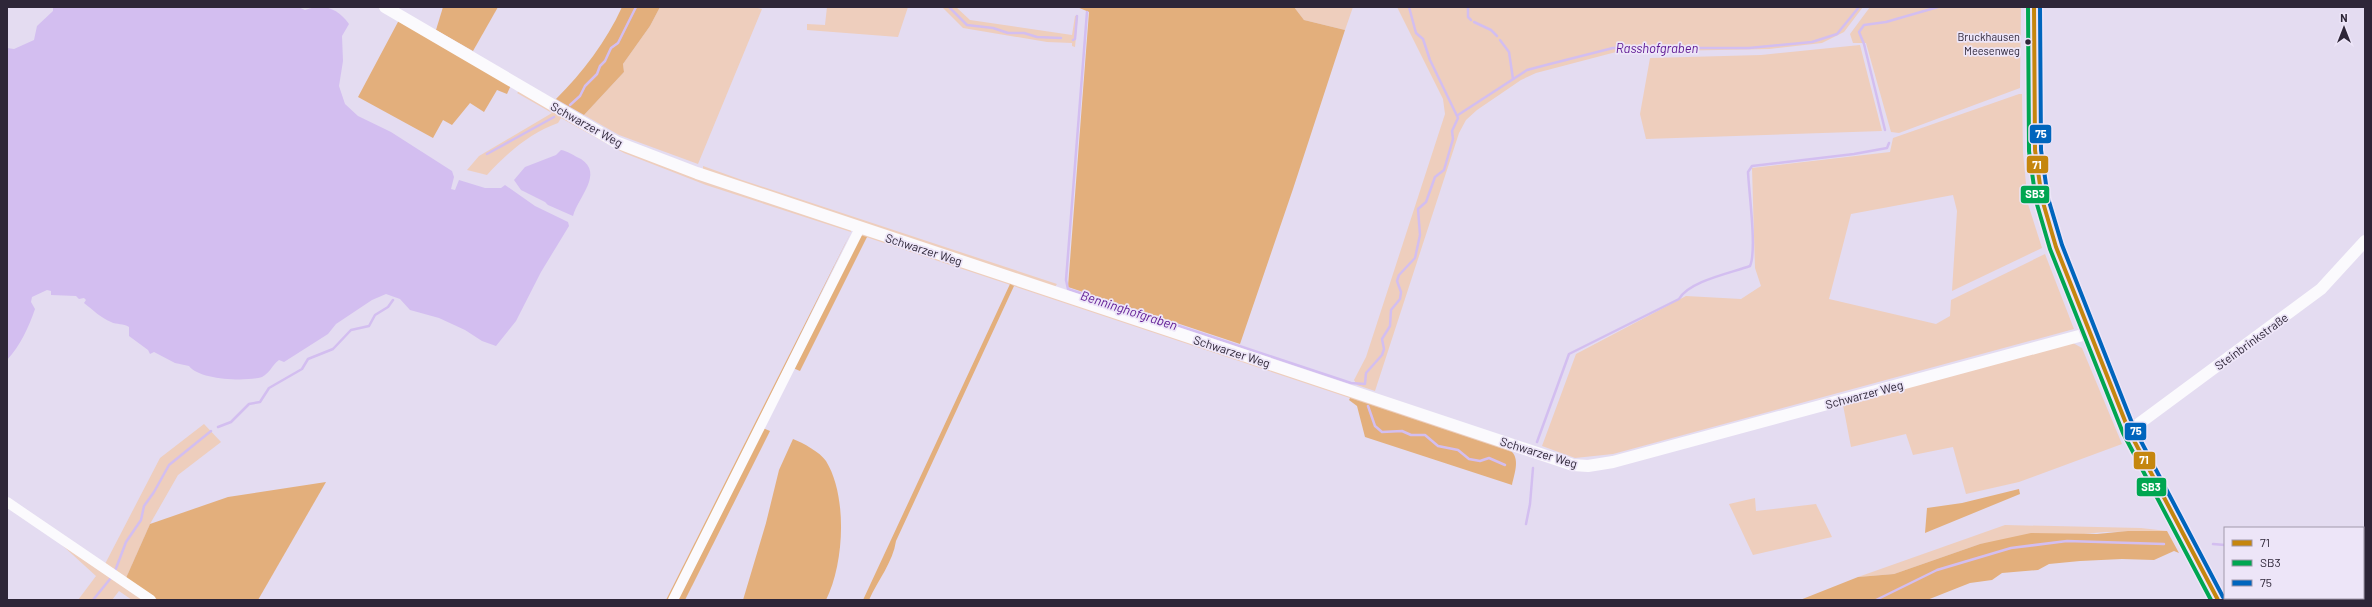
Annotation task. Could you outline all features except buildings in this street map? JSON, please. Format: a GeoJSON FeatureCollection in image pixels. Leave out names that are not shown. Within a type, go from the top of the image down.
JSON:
{"type":"FeatureCollection","features":[{"type":"Feature","properties":{"kind":"main road"},"geometry":{"type":"LineString","coordinates":[[2034,7],[2035,150],[2042,198],[2056,247],[2129,431],[2218,600]]}},
{"type":"Feature","properties":{"kind":"street","name":"Schwarzer Weg"},"geometry":{"type":"LineString","coordinates":[[385,7],[616,142],[697,173],[1573,465],[1588,466],[1613,462],[2090,334]]}},
{"type":"Feature","properties":{"kind":"street"},"geometry":{"type":"LineString","coordinates":[[673,600],[860,228]]}},
{"type":"Feature","properties":{"kind":"street","name":"Steinbrinkstraße"},"geometry":{"type":"LineString","coordinates":[[2129,431],[2321,289],[2365,241]]}},
{"type":"Feature","properties":{"kind":"street"},"geometry":{"type":"LineString","coordinates":[[7,502],[152,600]]}},
{"type":"Feature","properties":{"kind":"shaded area"},"geometry":{"type":"Polygon","coordinates":[[[53,7],[298,7],[305,10],[318,7],[330,8],[340,14],[349,24],[342,36],[343,61],[339,86],[345,104],[358,116],[391,132],[452,171],[454,177],[451,189],[455,190],[459,180],[485,188],[501,188],[505,185],[535,206],[568,222],[569,226],[541,272],[516,321],[496,346],[482,341],[465,330],[439,318],[410,310],[400,299],[386,294],[372,300],[336,324],[328,334],[284,362],[279,360],[262,377],[255,379],[223,379],[194,371],[189,366],[175,363],[154,352],[150,354],[148,350],[129,336],[129,327],[113,323],[97,314],[84,303],[86,300],[84,298],[79,299],[76,296],[51,295],[51,291],[47,290],[32,297],[31,302],[35,309],[30,323],[24,336],[7,360],[7,48],[14,49],[34,40],[37,26],[53,11],[53,7]]]}},
{"type":"Feature","properties":{"kind":"shaded area"},"geometry":{"type":"Polygon","coordinates":[[[443,7],[498,7],[473,51],[436,30],[443,7]]]}},
{"type":"Feature","properties":{"kind":"shaded area"},"geometry":{"type":"Polygon","coordinates":[[[622,7],[660,7],[650,26],[623,64],[624,72],[584,115],[556,99],[593,56],[609,32],[622,7]]]}},
{"type":"Feature","properties":{"kind":"shaded area"},"geometry":{"type":"Polygon","coordinates":[[[660,7],[754,7],[762,9],[698,164],[619,135],[584,115],[624,72],[623,64],[650,26],[660,7]]]}},
{"type":"Feature","properties":{"kind":"shaded area"},"geometry":{"type":"Polygon","coordinates":[[[827,7],[908,7],[898,37],[807,30],[807,24],[825,25],[827,7]]]}},
{"type":"Feature","properties":{"kind":"shaded area"},"geometry":{"type":"Polygon","coordinates":[[[942,7],[956,7],[970,20],[1072,35],[1075,16],[1078,15],[1075,47],[1072,46],[1072,43],[1047,42],[963,28],[942,7]]]}},
{"type":"Feature","properties":{"kind":"shaded area"},"geometry":{"type":"Polygon","coordinates":[[[1077,7],[1294,7],[1304,20],[1345,30],[1240,344],[1068,287],[1089,12],[1077,7]]]}},
{"type":"Feature","properties":{"kind":"shaded area"},"geometry":{"type":"Polygon","coordinates":[[[1294,7],[1353,7],[1345,30],[1304,20],[1294,7]]]}},
{"type":"Feature","properties":{"kind":"shaded area"},"geometry":{"type":"Polygon","coordinates":[[[1397,7],[1863,7],[1844,32],[1822,43],[1769,49],[1616,52],[1536,73],[1521,80],[1477,110],[1466,120],[1459,133],[1375,391],[1357,385],[1354,380],[1366,357],[1445,114],[1443,99],[1397,7]]]}},
{"type":"Feature","properties":{"kind":"shaded area"},"geometry":{"type":"Polygon","coordinates":[[[1870,7],[2021,7],[2020,88],[1899,133],[1891,132],[1866,43],[1853,43],[1850,34],[1870,7]]]}},
{"type":"Feature","properties":{"kind":"shaded area"},"geometry":{"type":"Polygon","coordinates":[[[399,20],[511,85],[507,94],[497,90],[484,112],[470,103],[452,125],[443,120],[433,138],[358,97],[399,20]]]}},
{"type":"Feature","properties":{"kind":"shaded area"},"geometry":{"type":"Polygon","coordinates":[[[1860,45],[1882,131],[1646,139],[1640,114],[1650,58],[1761,55],[1860,45]]]}},
{"type":"Feature","properties":{"kind":"shaded area"},"geometry":{"type":"Polygon","coordinates":[[[520,90],[613,145],[851,229],[851,232],[706,185],[624,153],[561,118],[558,123],[538,132],[520,144],[487,175],[467,170],[479,156],[552,113],[517,93],[520,90]]]}},
{"type":"Feature","properties":{"kind":"shaded area"},"geometry":{"type":"Polygon","coordinates":[[[2022,94],[2023,153],[2028,204],[2042,248],[1952,291],[1957,211],[1953,195],[1851,214],[1829,299],[1936,324],[1950,316],[1951,300],[2045,254],[2074,329],[1613,454],[1575,458],[1542,446],[1576,354],[1686,296],[1741,299],[1761,286],[1755,268],[1752,168],[1890,152],[1893,138],[2022,94]]]}},
{"type":"Feature","properties":{"kind":"shaded area"},"geometry":{"type":"Polygon","coordinates":[[[561,150],[569,152],[581,159],[587,165],[590,172],[588,186],[573,216],[548,205],[521,190],[514,180],[525,167],[556,155],[561,150]]]}},
{"type":"Feature","properties":{"kind":"shaded area"},"geometry":{"type":"Polygon","coordinates":[[[703,166],[1057,284],[1054,288],[703,171],[703,166]]]}},
{"type":"Feature","properties":{"kind":"shaded area"},"geometry":{"type":"Polygon","coordinates":[[[851,232],[670,600],[666,600],[851,232]]]}},
{"type":"Feature","properties":{"kind":"shaded area"},"geometry":{"type":"Polygon","coordinates":[[[863,232],[1505,445],[1512,452],[860,235],[863,232]]]}},
{"type":"Feature","properties":{"kind":"shaded area"},"geometry":{"type":"Polygon","coordinates":[[[860,235],[867,237],[800,371],[793,368],[860,235]]]}},
{"type":"Feature","properties":{"kind":"shaded area"},"geometry":{"type":"Polygon","coordinates":[[[1010,284],[1014,286],[896,541],[889,564],[869,600],[863,600],[1010,284]]]}},
{"type":"Feature","properties":{"kind":"shaded area"},"geometry":{"type":"Polygon","coordinates":[[[2073,343],[2082,348],[2122,444],[2019,482],[1966,494],[1953,447],[1913,455],[1906,434],[1851,447],[1843,405],[2073,343]]]}},
{"type":"Feature","properties":{"kind":"shaded area"},"geometry":{"type":"Polygon","coordinates":[[[1350,398],[1512,452],[1516,459],[1516,463],[1512,485],[1365,437],[1357,406],[1349,400],[1350,398]]]}},
{"type":"Feature","properties":{"kind":"shaded area"},"geometry":{"type":"Polygon","coordinates":[[[204,424],[221,442],[178,475],[150,524],[126,578],[105,564],[160,458],[204,424]]]}},
{"type":"Feature","properties":{"kind":"shaded area"},"geometry":{"type":"Polygon","coordinates":[[[763,428],[770,431],[685,600],[677,600],[763,428]]]}},
{"type":"Feature","properties":{"kind":"shaded area"},"geometry":{"type":"Polygon","coordinates":[[[793,439],[820,454],[826,461],[833,476],[838,493],[841,530],[840,550],[832,585],[826,600],[743,600],[766,523],[779,470],[793,439]]]}},
{"type":"Feature","properties":{"kind":"shaded area"},"geometry":{"type":"Polygon","coordinates":[[[326,482],[258,600],[158,600],[126,578],[150,524],[228,497],[326,482]]]}},
{"type":"Feature","properties":{"kind":"shaded area"},"geometry":{"type":"Polygon","coordinates":[[[2019,489],[2020,494],[1925,533],[1927,508],[1962,503],[2019,489]]]}},
{"type":"Feature","properties":{"kind":"shaded area"},"geometry":{"type":"Polygon","coordinates":[[[1755,498],[1756,511],[1816,504],[1832,537],[1753,555],[1729,504],[1755,498]]]}},
{"type":"Feature","properties":{"kind":"shaded area"},"geometry":{"type":"Polygon","coordinates":[[[2005,525],[2141,528],[2167,531],[2105,532],[1980,544],[1894,574],[1858,577],[2005,525]]]}},
{"type":"Feature","properties":{"kind":"shaded area"},"geometry":{"type":"Polygon","coordinates":[[[2128,531],[2167,531],[2179,553],[2174,551],[2154,560],[2122,559],[2049,564],[2038,570],[2002,573],[1992,580],[1970,583],[1927,600],[1800,600],[1858,577],[1894,574],[1980,544],[2031,533],[2097,534],[2128,531]]]}},
{"type":"Feature","properties":{"kind":"shaded area"},"geometry":{"type":"Polygon","coordinates":[[[51,535],[146,600],[132,600],[119,591],[112,600],[78,600],[96,576],[51,535]]]}},
{"type":"Feature","properties":{"kind":"waterway"},"geometry":{"type":"LineString","coordinates":[[570,105],[580,96],[585,86],[597,74],[611,48],[618,43],[636,7]]}},
{"type":"Feature","properties":{"kind":"waterway","name":"Benninghofgraben"},"geometry":{"type":"LineString","coordinates":[[949,7],[967,25],[993,28],[1008,33],[1024,33],[1037,37],[1061,38]]}},
{"type":"Feature","properties":{"kind":"waterway","name":"Benninghofgraben"},"geometry":{"type":"LineString","coordinates":[[1087,12],[1066,280],[1068,289],[1351,383],[1365,384],[1366,373],[1382,355],[1384,349],[1382,339],[1390,326],[1391,310],[1400,299],[1401,292],[1397,281],[1399,275],[1415,258],[1420,235],[1418,209],[1426,202],[1435,177],[1444,170],[1453,139],[1452,131],[1458,118],[1430,60],[1423,39],[1416,33],[1409,7]]}},
{"type":"Feature","properties":{"kind":"waterway"},"geometry":{"type":"LineString","coordinates":[[1468,7],[1468,17],[1471,20]]}},
{"type":"Feature","properties":{"kind":"waterway","name":"Rasshofgraben"},"geometry":{"type":"LineString","coordinates":[[1458,115],[1527,70],[1613,48],[1749,48],[1812,42],[1837,34],[1859,7]]}},
{"type":"Feature","properties":{"kind":"waterway"},"geometry":{"type":"LineString","coordinates":[[1885,130],[1864,44],[1859,32],[1864,25],[1886,22],[1938,7]]}},
{"type":"Feature","properties":{"kind":"waterway","name":"Benninghofgraben"},"geometry":{"type":"LineString","coordinates":[[1073,40],[1075,39],[1077,16]]}},
{"type":"Feature","properties":{"kind":"waterway"},"geometry":{"type":"LineString","coordinates":[[1474,22],[1491,30],[1497,36]]}},
{"type":"Feature","properties":{"kind":"waterway"},"geometry":{"type":"LineString","coordinates":[[1500,40],[1509,52],[1513,79]]}},
{"type":"Feature","properties":{"kind":"waterway"},"geometry":{"type":"LineString","coordinates":[[487,154],[554,117]]}},
{"type":"Feature","properties":{"kind":"waterway"},"geometry":{"type":"LineString","coordinates":[[1537,442],[1569,354],[1679,299],[1684,293],[1701,282],[1750,266],[1752,259],[1753,235],[1748,172],[1752,166],[1854,154],[1887,148],[1889,143]]}},
{"type":"Feature","properties":{"kind":"waterway"},"geometry":{"type":"LineString","coordinates":[[218,427],[231,422],[249,404],[260,402],[269,388],[302,369],[308,359],[333,349],[351,330],[369,326],[375,315],[388,307],[393,300]]}},
{"type":"Feature","properties":{"kind":"waterway"},"geometry":{"type":"LineString","coordinates":[[1368,406],[1375,426],[1382,432],[1402,431],[1411,435],[1425,435],[1438,446],[1458,450],[1469,459],[1480,461],[1489,458],[1505,465]]}},
{"type":"Feature","properties":{"kind":"waterway"},"geometry":{"type":"LineString","coordinates":[[115,571],[126,542],[141,520],[144,506],[154,492],[169,465],[211,431]]}},
{"type":"Feature","properties":{"kind":"waterway"},"geometry":{"type":"LineString","coordinates":[[1526,524],[1530,504],[1533,468]]}},
{"type":"Feature","properties":{"kind":"waterway"},"geometry":{"type":"LineString","coordinates":[[1876,600],[1937,570],[2011,548],[2067,541],[2164,544]]}},
{"type":"Feature","properties":{"kind":"waterway"},"geometry":{"type":"LineString","coordinates":[[2213,544],[2224,545]]}},
{"type":"Feature","properties":{"kind":"waterway"},"geometry":{"type":"LineString","coordinates":[[93,600],[110,579]]}},
{"type":"Feature","properties":{"kind":"transit line","name":"SB3"},"geometry":{"type":"LineString","coordinates":[[2028,7],[2029,151],[2036,201],[2050,249],[2123,433],[2211,600]]}},
{"type":"Feature","properties":{"kind":"transit line","name":"71"},"geometry":{"type":"LineString","coordinates":[[2034,7],[2035,150],[2042,199],[2056,247],[2129,431],[2218,600]]}},
{"type":"Feature","properties":{"kind":"transit line","name":"75"},"geometry":{"type":"LineString","coordinates":[[2040,7],[2041,150],[2048,198],[2062,245],[2134,428],[2223,597]]}},
{"type":"Feature","properties":{"kind":"place","name":"Bruckhausen Meesenweg"},"geometry":{"type":"Point","coordinates":[2028,42]}}]}
